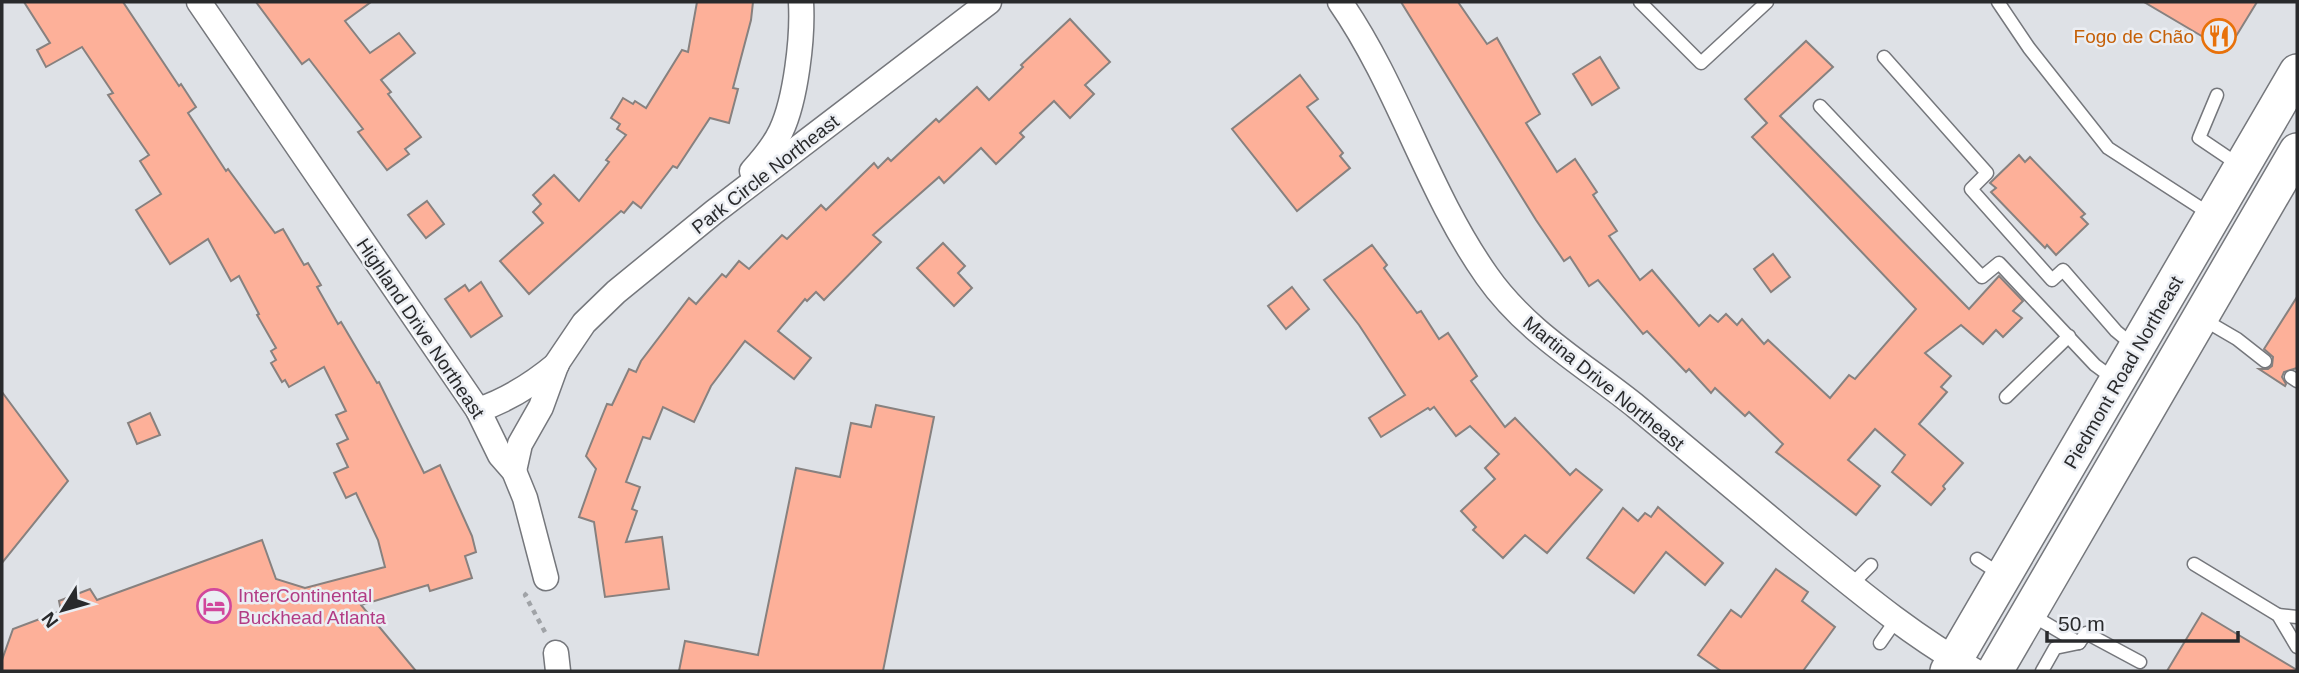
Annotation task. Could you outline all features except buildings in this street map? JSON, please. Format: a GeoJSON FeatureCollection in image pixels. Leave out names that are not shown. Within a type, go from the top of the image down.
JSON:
{"type":"FeatureCollection","features":[{"type":"Feature","properties":{"kind":"main road","name":"Piedmont Road Northeast"},"geometry":{"type":"LineString","coordinates":[[1960,667],[1990,568],[2117,381],[2297,72]]}},
{"type":"Feature","properties":{"kind":"main road","name":"Piedmont Road Northeast"},"geometry":{"type":"LineString","coordinates":[[1995,671],[2297,151]]}},
{"type":"Feature","properties":{"kind":"street","name":"Highland Drive Northeast"},"geometry":{"type":"LineString","coordinates":[[199,2],[478,410],[500,455],[514,471],[525,498],[545,578]]}},
{"type":"Feature","properties":{"kind":"street"},"geometry":{"type":"LineString","coordinates":[[713,212],[764,158],[781,131],[791,99],[802,22],[801,2]]}},
{"type":"Feature","properties":{"kind":"street","name":"Park Circle Northeast"},"geometry":{"type":"LineString","coordinates":[[478,410],[536,382],[557,363],[584,323],[616,292],[713,212],[989,2]]}},
{"type":"Feature","properties":{"kind":"street","name":"Martina Drive Northeast"},"geometry":{"type":"LineString","coordinates":[[1340,2],[1390,89],[1421,159],[1453,219],[1487,276],[1516,312],[1550,344],[1625,398],[1851,585],[1960,667]]}},
{"type":"Feature","properties":{"kind":"street","name":"Park Circle Northeast"},"geometry":{"type":"LineString","coordinates":[[514,471],[520,444],[541,407],[557,363]]}},
{"type":"Feature","properties":{"kind":"lane"},"geometry":{"type":"LineString","coordinates":[[1640,2],[1701,63],[1768,2]]}},
{"type":"Feature","properties":{"kind":"lane"},"geometry":{"type":"LineString","coordinates":[[1998,2],[2029,48],[2108,148],[2213,216]]}},
{"type":"Feature","properties":{"kind":"lane"},"geometry":{"type":"LineString","coordinates":[[1884,57],[1987,173],[1971,189],[2052,281],[2063,270],[2116,331],[2137,348]]}},
{"type":"Feature","properties":{"kind":"lane"},"geometry":{"type":"LineString","coordinates":[[2217,95],[2199,138],[2242,167]]}},
{"type":"Feature","properties":{"kind":"lane"},"geometry":{"type":"LineString","coordinates":[[1820,106],[1982,277],[1999,263],[2095,365],[2117,381]]}},
{"type":"Feature","properties":{"kind":"lane"},"geometry":{"type":"LineString","coordinates":[[2200,318],[2237,339],[2265,361]]}},
{"type":"Feature","properties":{"kind":"lane"},"geometry":{"type":"LineString","coordinates":[[2006,397],[2068,336]]}},
{"type":"Feature","properties":{"kind":"lane"},"geometry":{"type":"LineString","coordinates":[[2194,564],[2278,615],[2297,617]]}},
{"type":"Feature","properties":{"kind":"lane"},"geometry":{"type":"LineString","coordinates":[[1851,585],[1871,565]]}},
{"type":"Feature","properties":{"kind":"lane"},"geometry":{"type":"LineString","coordinates":[[2029,613],[2079,642]]}},
{"type":"Feature","properties":{"kind":"lane"},"geometry":{"type":"LineString","coordinates":[[2278,615],[2297,647]]}},
{"type":"Feature","properties":{"kind":"lane"},"geometry":{"type":"LineString","coordinates":[[1880,643],[1896,620]]}},
{"type":"Feature","properties":{"kind":"lane"},"geometry":{"type":"LineString","coordinates":[[2042,671],[2055,648],[2079,642],[2086,633],[2140,662]]}},
{"type":"Feature","properties":{"kind":"path"},"geometry":{"type":"LineString","coordinates":[[545,578],[525,595],[557,662]]}},
{"type":"Feature","properties":{"kind":"place","name":"Fogo de Chão"},"geometry":{"type":"Point","coordinates":[2219,36]}},
{"type":"Feature","properties":{"kind":"place","name":"InterContinental Buckhead Atlanta"},"geometry":{"type":"Point","coordinates":[214,606]}}]}
